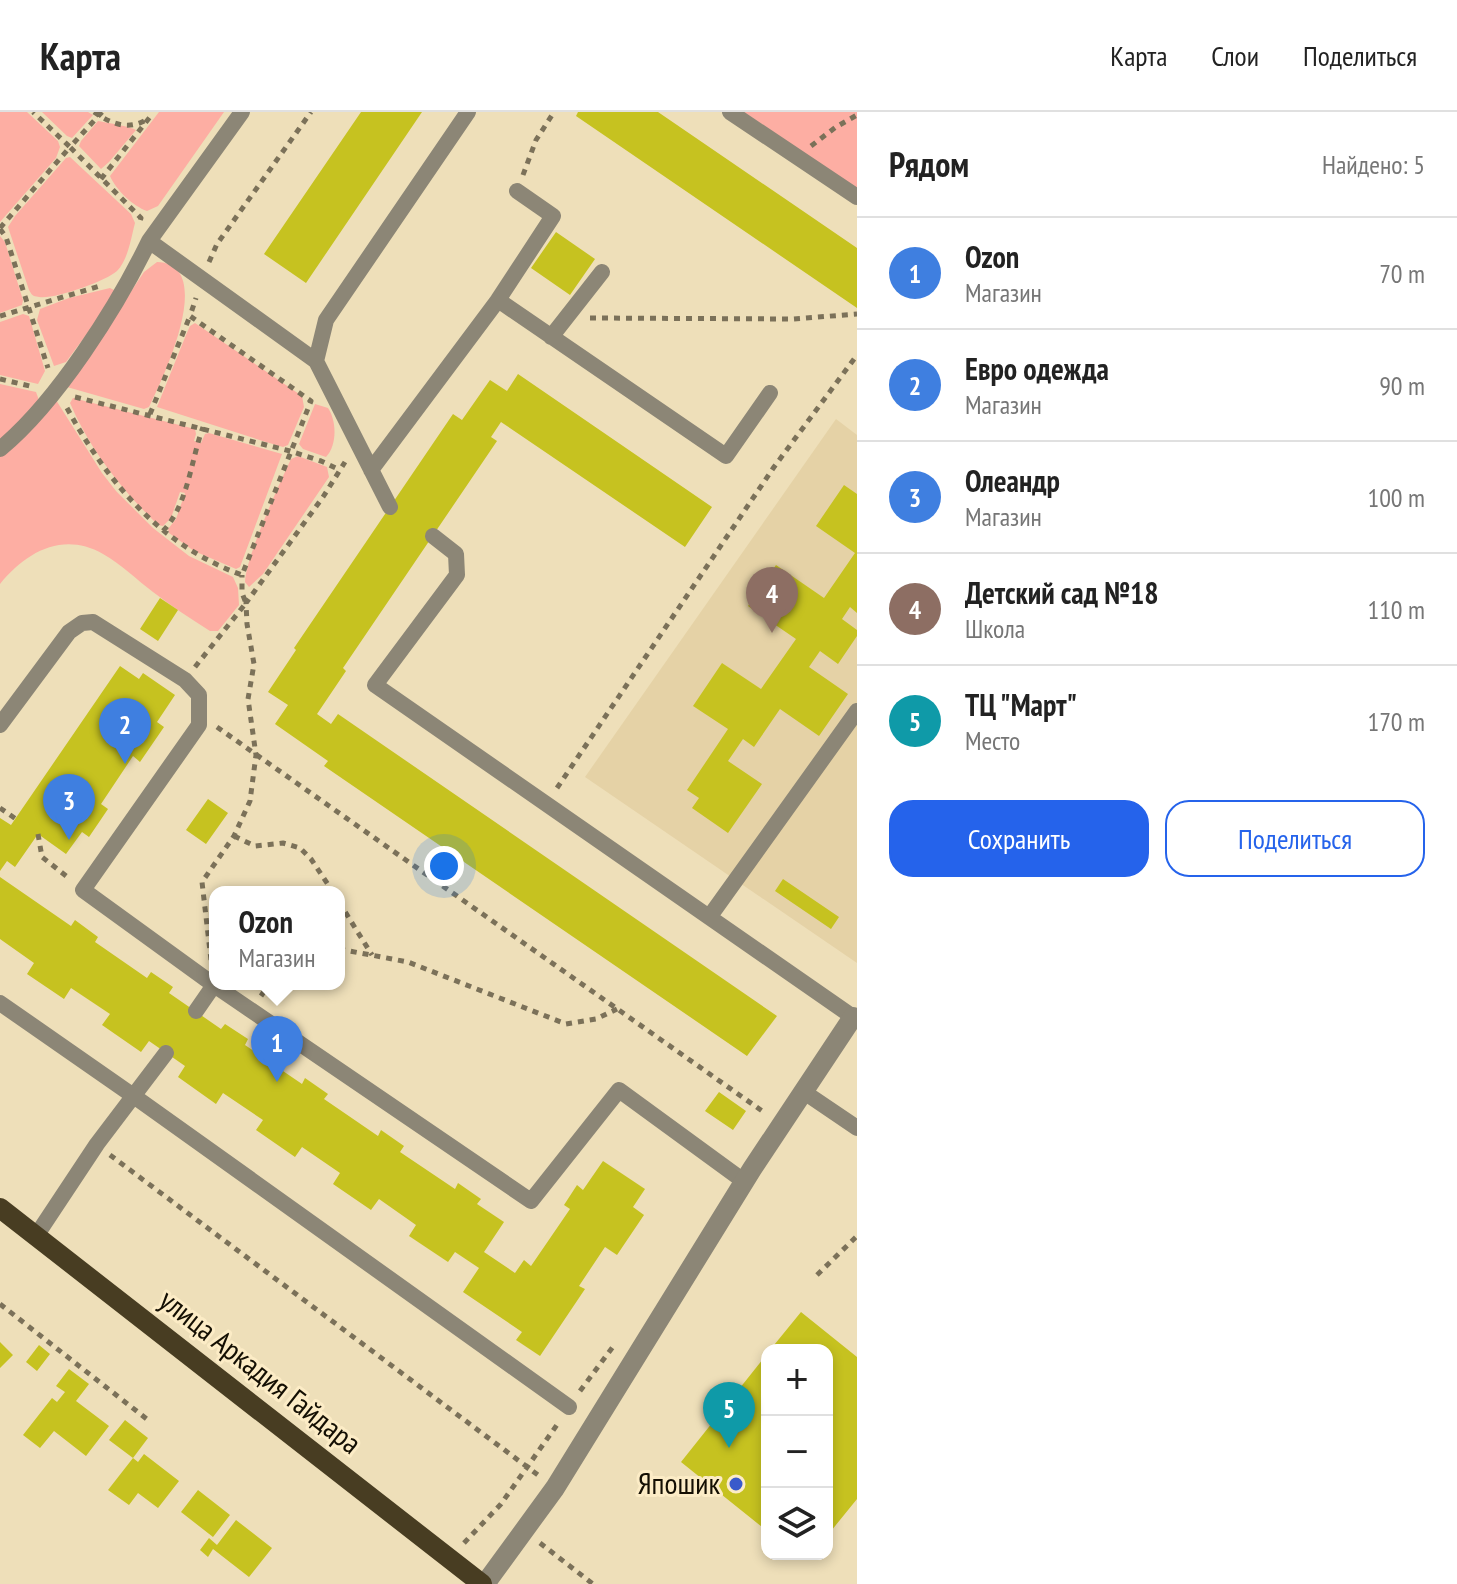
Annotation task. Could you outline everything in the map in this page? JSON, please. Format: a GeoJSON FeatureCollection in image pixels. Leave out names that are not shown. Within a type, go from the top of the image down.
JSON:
{"type":"FeatureCollection","features":[{"type":"Feature","properties":{"kind":"main road","name":"улица Аркадия Гайдара"},"geometry":{"type":"LineString","coordinates":[[0,1208],[484,1584]]}},
{"type":"Feature","properties":{"kind":"street"},"geometry":{"type":"LineString","coordinates":[[484,1584],[555,1488],[745,1182],[855,1018]]}},
{"type":"Feature","properties":{"kind":"lane"},"geometry":{"type":"LineString","coordinates":[[0,449],[63,397],[122,291],[144,235],[242,112]]}},
{"type":"Feature","properties":{"kind":"lane"},"geometry":{"type":"LineString","coordinates":[[316,361],[326,320],[468,112]]}},
{"type":"Feature","properties":{"kind":"lane"},"geometry":{"type":"LineString","coordinates":[[730,112],[857,197]]}},
{"type":"Feature","properties":{"kind":"lane"},"geometry":{"type":"LineString","coordinates":[[371,470],[498,300],[553,216],[517,191]]}},
{"type":"Feature","properties":{"kind":"lane"},"geometry":{"type":"LineString","coordinates":[[144,235],[316,361],[390,507]]}},
{"type":"Feature","properties":{"kind":"lane"},"geometry":{"type":"LineString","coordinates":[[551,337],[602,272]]}},
{"type":"Feature","properties":{"kind":"lane"},"geometry":{"type":"LineString","coordinates":[[498,300],[726,456],[770,393]]}},
{"type":"Feature","properties":{"kind":"lane"},"geometry":{"type":"LineString","coordinates":[[433,536],[456,554],[457,575],[375,685],[855,1018]]}},
{"type":"Feature","properties":{"kind":"lane"},"geometry":{"type":"LineString","coordinates":[[0,725],[69,632],[82,623],[93,622],[185,680],[199,695],[199,725],[83,890],[209,981]]}},
{"type":"Feature","properties":{"kind":"lane"},"geometry":{"type":"LineString","coordinates":[[710,916],[857,711]]}},
{"type":"Feature","properties":{"kind":"lane"},"geometry":{"type":"LineString","coordinates":[[196,1011],[211,990]]}},
{"type":"Feature","properties":{"kind":"lane"},"geometry":{"type":"LineString","coordinates":[[221,990],[531,1201],[619,1090],[745,1182]]}},
{"type":"Feature","properties":{"kind":"lane"},"geometry":{"type":"LineString","coordinates":[[0,1003],[569,1407]]}},
{"type":"Feature","properties":{"kind":"lane"},"geometry":{"type":"LineString","coordinates":[[36,1236],[97,1144],[166,1053]]}},
{"type":"Feature","properties":{"kind":"lane"},"geometry":{"type":"LineString","coordinates":[[804,1092],[857,1128]]}},
{"type":"Feature","properties":{"kind":"path"},"geometry":{"type":"LineString","coordinates":[[33,112],[141,218],[144,235]]}},
{"type":"Feature","properties":{"kind":"path"},"geometry":{"type":"LineString","coordinates":[[150,414],[217,244],[311,112]]}},
{"type":"Feature","properties":{"kind":"path"},"geometry":{"type":"LineString","coordinates":[[517,191],[536,140],[554,112]]}},
{"type":"Feature","properties":{"kind":"path"},"geometry":{"type":"LineString","coordinates":[[101,179],[150,117],[131,126],[115,124],[98,113],[0,228],[6,237],[63,397],[84,439],[112,480],[163,531],[208,561],[242,575]]}},
{"type":"Feature","properties":{"kind":"path"},"geometry":{"type":"LineString","coordinates":[[798,158],[836,127],[857,115]]}},
{"type":"Feature","properties":{"kind":"path"},"geometry":{"type":"LineString","coordinates":[[0,316],[109,282]]}},
{"type":"Feature","properties":{"kind":"path"},"geometry":{"type":"LineString","coordinates":[[566,318],[793,319],[857,314]]}},
{"type":"Feature","properties":{"kind":"path"},"geometry":{"type":"LineString","coordinates":[[190,316],[311,401],[242,575],[242,593],[254,664],[248,699],[256,755],[250,801],[234,836],[202,882],[209,942]]}},
{"type":"Feature","properties":{"kind":"path"},"geometry":{"type":"LineString","coordinates":[[546,804],[774,467],[857,355]]}},
{"type":"Feature","properties":{"kind":"path"},"geometry":{"type":"LineString","coordinates":[[0,379],[63,397],[203,427],[290,451],[340,470]]}},
{"type":"Feature","properties":{"kind":"path"},"geometry":{"type":"LineString","coordinates":[[163,531],[173,519],[179,504],[203,427]]}},
{"type":"Feature","properties":{"kind":"path"},"geometry":{"type":"LineString","coordinates":[[185,680],[246,603],[357,442]]}},
{"type":"Feature","properties":{"kind":"path"},"geometry":{"type":"LineString","coordinates":[[199,713],[782,1125]]}},
{"type":"Feature","properties":{"kind":"path"},"geometry":{"type":"LineString","coordinates":[[0,808],[16,819]]}},
{"type":"Feature","properties":{"kind":"path"},"geometry":{"type":"LineString","coordinates":[[38,834],[42,857],[83,890]]}},
{"type":"Feature","properties":{"kind":"path"},"geometry":{"type":"LineString","coordinates":[[234,836],[255,846],[283,843],[300,848],[329,886]]}},
{"type":"Feature","properties":{"kind":"path"},"geometry":{"type":"LineString","coordinates":[[345,912],[372,955]]}},
{"type":"Feature","properties":{"kind":"path"},"geometry":{"type":"LineString","coordinates":[[345,950],[408,962],[566,1024],[596,1019],[617,1009]]}},
{"type":"Feature","properties":{"kind":"path"},"geometry":{"type":"LineString","coordinates":[[97,1144],[555,1488]]}},
{"type":"Feature","properties":{"kind":"path"},"geometry":{"type":"LineString","coordinates":[[817,1275],[857,1236]]}},
{"type":"Feature","properties":{"kind":"path"},"geometry":{"type":"LineString","coordinates":[[0,1304],[148,1420]]}},
{"type":"Feature","properties":{"kind":"path"},"geometry":{"type":"LineString","coordinates":[[449,1558],[501,1504],[621,1335]]}},
{"type":"Feature","properties":{"kind":"path"},"geometry":{"type":"LineString","coordinates":[[524,1530],[593,1584]]}},
{"type":"Feature","properties":{"kind":"shaded area"},"geometry":{"type":"Polygon","coordinates":[[[0,112],[27,112],[58,141],[60,147],[56,158],[0,222],[0,112]]]}},
{"type":"Feature","properties":{"kind":"shaded area"},"geometry":{"type":"Polygon","coordinates":[[[42,112],[88,112],[93,115],[72,138],[42,112]]]}},
{"type":"Feature","properties":{"kind":"shaded area"},"geometry":{"type":"Polygon","coordinates":[[[159,112],[224,112],[158,206],[147,211],[126,197],[110,176],[159,112]]]}},
{"type":"Feature","properties":{"kind":"shaded area"},"geometry":{"type":"Polygon","coordinates":[[[744,112],[857,112],[857,190],[744,112]]]}},
{"type":"Feature","properties":{"kind":"shaded area"},"geometry":{"type":"Polygon","coordinates":[[[98,121],[136,130],[101,169],[79,146],[98,121]]]}},
{"type":"Feature","properties":{"kind":"shaded area"},"geometry":{"type":"Polygon","coordinates":[[[70,157],[131,214],[135,223],[126,255],[117,271],[67,293],[35,296],[29,290],[8,227],[70,157]]]}},
{"type":"Feature","properties":{"kind":"shaded area"},"geometry":{"type":"Polygon","coordinates":[[[0,236],[5,242],[23,300],[22,305],[0,313],[0,236]]]}},
{"type":"Feature","properties":{"kind":"shaded area"},"geometry":{"type":"Polygon","coordinates":[[[157,262],[175,268],[183,282],[185,302],[173,350],[149,407],[144,409],[67,387],[144,272],[157,262]]]}},
{"type":"Feature","properties":{"kind":"shaded area"},"geometry":{"type":"Polygon","coordinates":[[[110,288],[115,296],[66,362],[54,366],[37,320],[40,309],[110,288]]]}},
{"type":"Feature","properties":{"kind":"shaded area"},"geometry":{"type":"Polygon","coordinates":[[[23,314],[29,316],[45,371],[38,384],[0,375],[0,322],[23,314]]]}},
{"type":"Feature","properties":{"kind":"shaded area"},"geometry":{"type":"Polygon","coordinates":[[[195,323],[302,396],[304,407],[288,445],[283,447],[157,407],[190,326],[195,323]]]}},
{"type":"Feature","properties":{"kind":"shaded area"},"geometry":{"type":"Polygon","coordinates":[[[0,384],[36,392],[40,403],[0,444],[0,384]]]}},
{"type":"Feature","properties":{"kind":"shaded area"},"geometry":{"type":"Polygon","coordinates":[[[73,398],[195,429],[194,441],[201,443],[205,434],[209,433],[282,454],[240,567],[236,569],[194,551],[169,533],[168,529],[176,519],[185,493],[180,492],[171,518],[163,526],[144,511],[97,453],[70,403],[73,398]]]}},
{"type":"Feature","properties":{"kind":"shaded area"},"geometry":{"type":"Polygon","coordinates":[[[56,400],[102,473],[153,528],[189,556],[233,577],[238,588],[239,605],[218,631],[210,631],[196,622],[116,562],[88,547],[74,544],[46,548],[21,563],[0,584],[0,455],[56,400]]]}},
{"type":"Feature","properties":{"kind":"shaded area"},"geometry":{"type":"Polygon","coordinates":[[[315,404],[328,408],[333,420],[334,440],[326,457],[303,449],[299,444],[315,404]]]}},
{"type":"Feature","properties":{"kind":"shaded area"},"geometry":{"type":"Polygon","coordinates":[[[836,419],[857,435],[857,963],[585,777],[836,419]]]}},
{"type":"Feature","properties":{"kind":"shaded area"},"geometry":{"type":"Polygon","coordinates":[[[298,456],[327,467],[329,477],[263,574],[249,587],[245,582],[247,570],[257,539],[291,459],[298,456]]]}},
{"type":"Feature","properties":{"kind":"building"},"geometry":{"type":"Polygon","coordinates":[[[361,112],[422,112],[306,283],[264,254],[361,112]]]}},
{"type":"Feature","properties":{"kind":"building"},"geometry":{"type":"Polygon","coordinates":[[[578,112],[658,112],[857,248],[857,308],[576,116],[578,112]]]}},
{"type":"Feature","properties":{"kind":"building"},"geometry":{"type":"Polygon","coordinates":[[[556,232],[595,259],[570,295],[531,268],[556,232]]]}},
{"type":"Feature","properties":{"kind":"building"},"geometry":{"type":"Polygon","coordinates":[[[518,374],[712,507],[685,547],[501,422],[491,437],[497,441],[343,668],[346,671],[317,714],[331,724],[338,714],[777,1016],[747,1056],[324,766],[328,761],[275,724],[288,705],[268,692],[296,650],[294,648],[453,414],[462,420],[490,380],[507,391],[518,374]]]}},
{"type":"Feature","properties":{"kind":"building"},"geometry":{"type":"Polygon","coordinates":[[[844,485],[857,494],[857,613],[850,607],[842,619],[857,630],[857,636],[838,664],[820,651],[809,667],[848,694],[819,736],[780,709],[754,747],[743,739],[728,761],[762,784],[728,833],[692,808],[699,798],[687,790],[728,729],[693,706],[722,663],[761,689],[796,639],[748,606],[776,565],[824,598],[855,553],[816,526],[844,485]]]}},
{"type":"Feature","properties":{"kind":"building"},"geometry":{"type":"Polygon","coordinates":[[[160,598],[178,610],[158,641],[140,629],[160,598]]]}},
{"type":"Feature","properties":{"kind":"building"},"geometry":{"type":"Polygon","coordinates":[[[120,666],[139,679],[143,673],[175,695],[157,722],[164,727],[140,762],[133,756],[101,804],[108,809],[89,837],[82,832],[66,854],[38,834],[15,867],[7,861],[0,871],[0,818],[11,825],[120,666]]]}},
{"type":"Feature","properties":{"kind":"building"},"geometry":{"type":"Polygon","coordinates":[[[208,799],[228,813],[206,844],[186,830],[208,799]]]}},
{"type":"Feature","properties":{"kind":"building"},"geometry":{"type":"Polygon","coordinates":[[[0,877],[71,926],[75,920],[98,937],[95,942],[147,978],[151,972],[173,987],[169,993],[221,1029],[225,1024],[248,1039],[245,1045],[302,1084],[305,1078],[328,1094],[324,1099],[378,1136],[381,1130],[404,1146],[400,1152],[455,1189],[458,1183],[481,1199],[477,1204],[504,1222],[484,1252],[515,1273],[524,1260],[531,1266],[570,1209],[564,1205],[577,1185],[583,1190],[603,1161],[645,1189],[633,1207],[644,1215],[617,1255],[605,1247],[579,1286],[585,1289],[540,1356],[516,1340],[522,1332],[463,1292],[479,1268],[455,1252],[448,1262],[409,1236],[416,1225],[379,1199],[371,1210],[333,1184],[340,1173],[302,1147],[295,1157],[256,1130],[263,1120],[223,1093],[216,1104],[178,1077],[185,1066],[149,1041],[141,1052],[102,1025],[110,1014],[71,988],[64,999],[27,974],[34,963],[0,939],[0,877]]]}},
{"type":"Feature","properties":{"kind":"building"},"geometry":{"type":"Polygon","coordinates":[[[783,879],[839,917],[831,929],[775,891],[783,879]]]}},
{"type":"Feature","properties":{"kind":"building"},"geometry":{"type":"Polygon","coordinates":[[[719,1092],[746,1111],[733,1130],[705,1111],[719,1092]]]}},
{"type":"Feature","properties":{"kind":"building"},"geometry":{"type":"Polygon","coordinates":[[[801,1312],[857,1357],[857,1499],[833,1529],[833,1344],[775,1344],[801,1312]]]}},
{"type":"Feature","properties":{"kind":"building"},"geometry":{"type":"Polygon","coordinates":[[[0,1342],[13,1355],[0,1368],[0,1342]]]}},
{"type":"Feature","properties":{"kind":"building"},"geometry":{"type":"Polygon","coordinates":[[[39,1345],[50,1354],[37,1371],[26,1362],[39,1345]]]}},
{"type":"Feature","properties":{"kind":"building"},"geometry":{"type":"Polygon","coordinates":[[[761,1362],[761,1526],[681,1462],[761,1362]]]}},
{"type":"Feature","properties":{"kind":"building"},"geometry":{"type":"Polygon","coordinates":[[[69,1369],[89,1384],[76,1401],[109,1426],[86,1456],[54,1431],[40,1448],[23,1435],[52,1398],[57,1402],[65,1392],[56,1386],[69,1369]]]}},
{"type":"Feature","properties":{"kind":"building"},"geometry":{"type":"Polygon","coordinates":[[[125,1420],[148,1438],[133,1458],[109,1440],[125,1420]]]}},
{"type":"Feature","properties":{"kind":"building"},"geometry":{"type":"Polygon","coordinates":[[[144,1454],[179,1481],[158,1508],[138,1493],[129,1505],[108,1490],[133,1458],[138,1462],[144,1454]]]}},
{"type":"Feature","properties":{"kind":"building"},"geometry":{"type":"Polygon","coordinates":[[[198,1490],[230,1515],[213,1537],[181,1512],[198,1490]]]}},
{"type":"Feature","properties":{"kind":"building"},"geometry":{"type":"Polygon","coordinates":[[[236,1520],[272,1548],[249,1577],[213,1549],[208,1557],[200,1550],[209,1538],[217,1545],[236,1520]]]}},
{"type":"Feature","properties":{"kind":"place","name":"Детский сад №18"},"geometry":{"type":"Point","coordinates":[772,633]}},
{"type":"Feature","properties":{"kind":"place","name":"Евро одежда"},"geometry":{"type":"Point","coordinates":[125,764]}},
{"type":"Feature","properties":{"kind":"place","name":"Олеандр"},"geometry":{"type":"Point","coordinates":[69,840]}},
{"type":"Feature","properties":{"kind":"place","name":"Ozon"},"geometry":{"type":"Point","coordinates":[277,1082]}},
{"type":"Feature","properties":{"kind":"place","name":"ТЦ \"Март\""},"geometry":{"type":"Point","coordinates":[729,1448]}},
{"type":"Feature","properties":{"kind":"place","name":"Япошик"},"geometry":{"type":"Point","coordinates":[736,1484]}}]}
